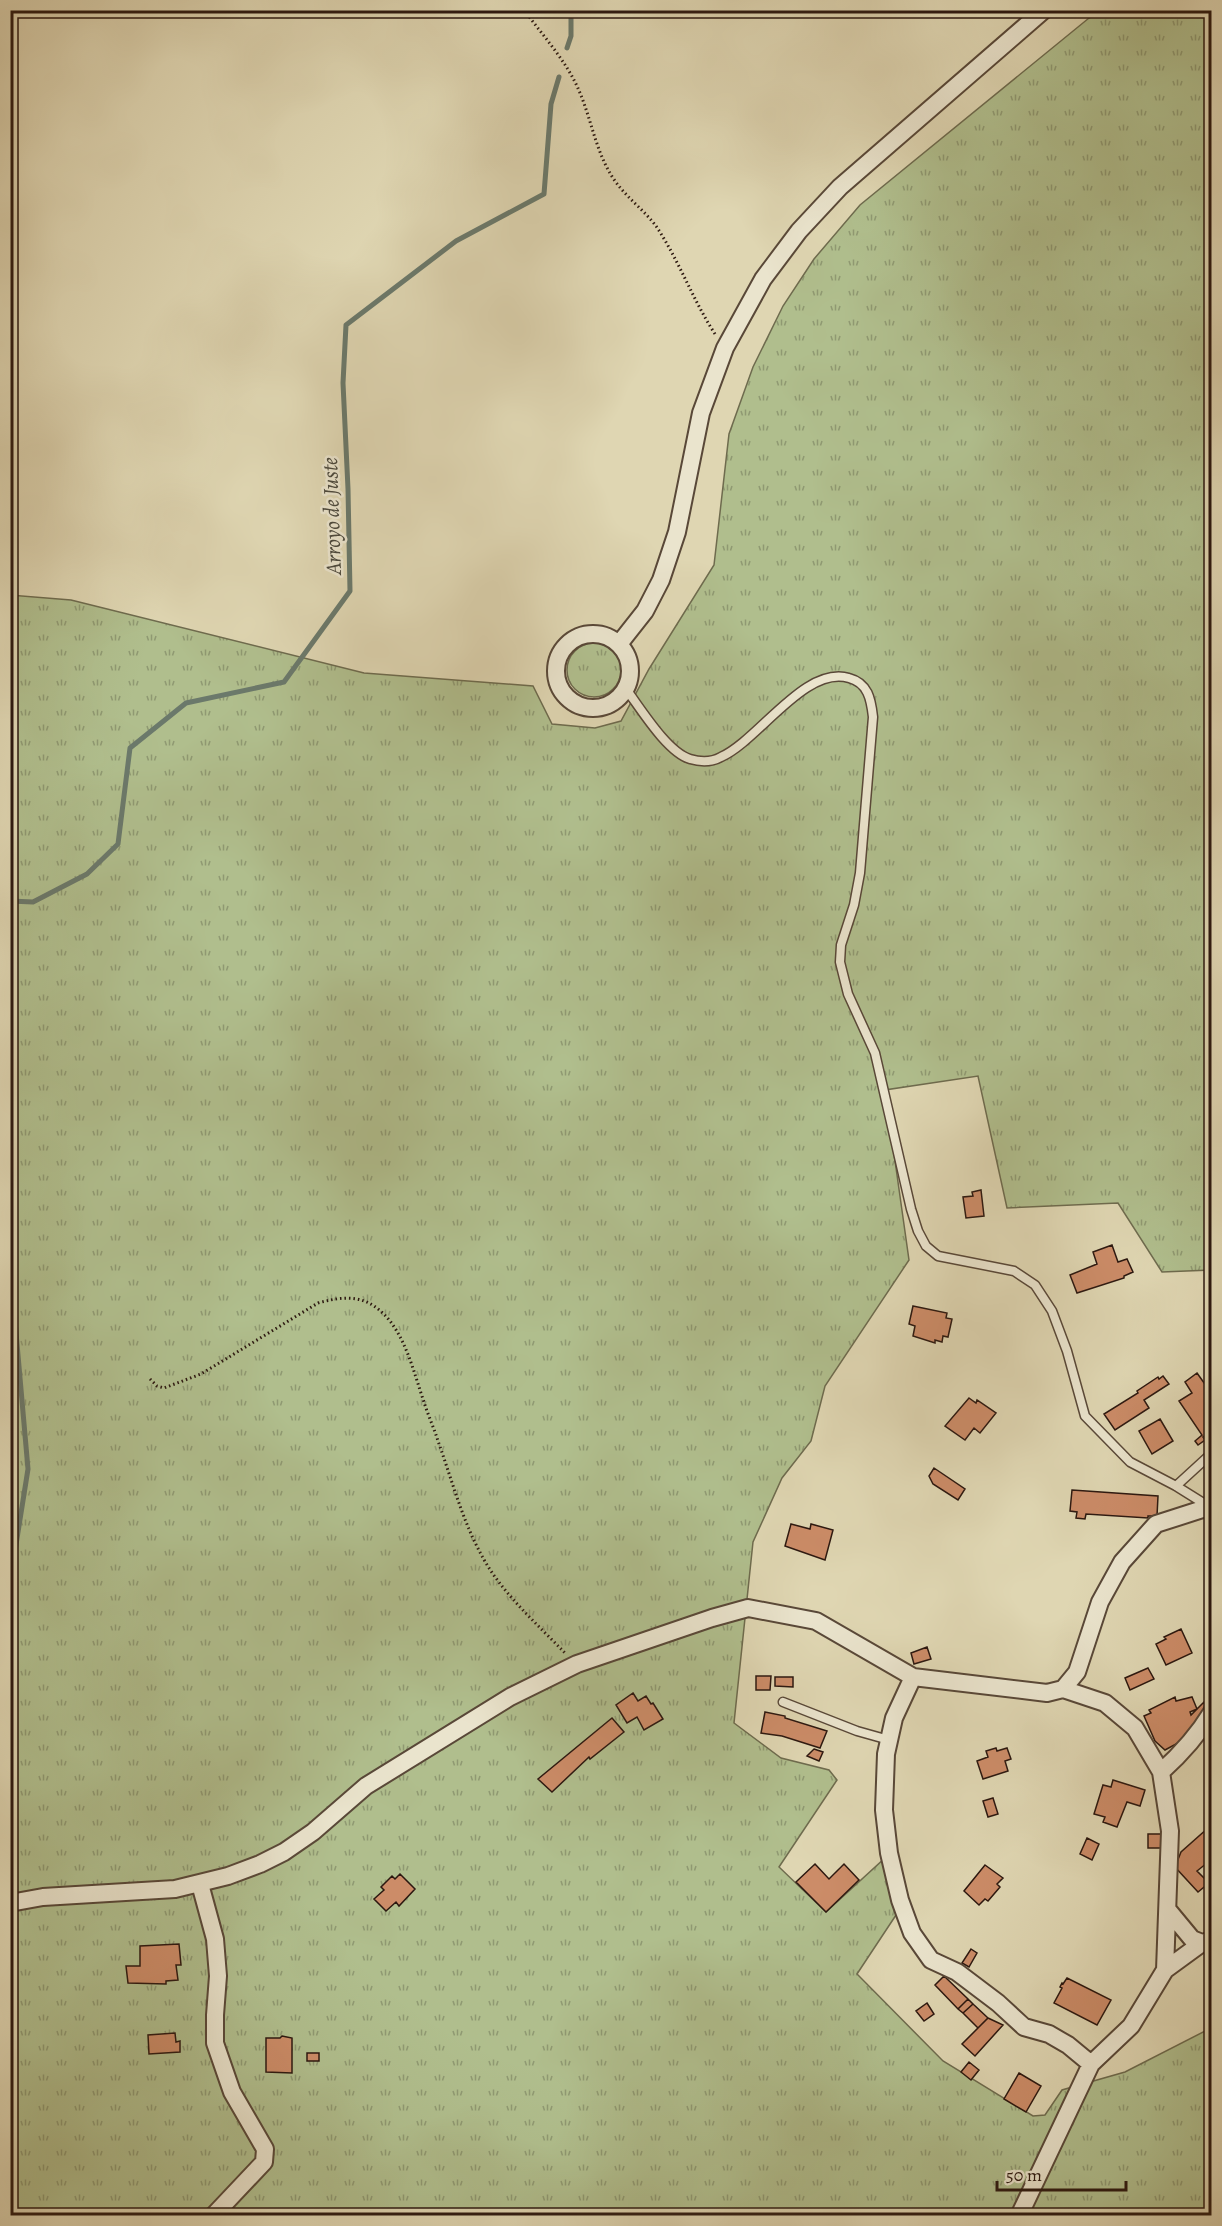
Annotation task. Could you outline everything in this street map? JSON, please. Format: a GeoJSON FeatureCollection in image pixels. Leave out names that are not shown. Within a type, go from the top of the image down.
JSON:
{"type":"FeatureCollection","features":[{"type":"Feature","properties":{"kind":"street"},"geometry":{"type":"LineString","coordinates":[[619,644],[645,611],[662,580],[673,548],[701,413],[725,348],[763,279],[780,254],[840,187],[1044,10]]}},
{"type":"Feature","properties":{"kind":"street"},"geometry":{"type":"LineString","coordinates":[[596,634],[612,639],[624,649],[630,664],[630,677],[626,689],[618,699],[603,708],[578,706],[567,698],[558,684],[555,668],[562,650],[576,638],[596,634]]}},
{"type":"Feature","properties":{"kind":"street"},"geometry":{"type":"LineString","coordinates":[[1064,1689],[1077,1672],[1100,1602],[1122,1562],[1156,1524],[1210,1506]]}},
{"type":"Feature","properties":{"kind":"street"},"geometry":{"type":"LineString","coordinates":[[10,1903],[43,1897],[147,1892],[200,1884],[260,1864],[284,1852],[313,1832],[366,1786],[510,1697],[577,1664],[748,1608],[816,1621],[913,1677],[1047,1693],[1064,1689],[1105,1703],[1135,1728],[1161,1772],[1170,1831],[1165,1970]]}},
{"type":"Feature","properties":{"kind":"street"},"geometry":{"type":"LineString","coordinates":[[913,1677],[894,1718],[889,1740],[886,1754],[884,1810],[889,1853],[900,1900],[912,1933],[931,1960],[957,1972],[998,2003],[1024,2027],[1049,2034],[1068,2045],[1091,2064]]}},
{"type":"Feature","properties":{"kind":"street"},"geometry":{"type":"LineString","coordinates":[[1161,1772],[1177,1758],[1212,1713]]}},
{"type":"Feature","properties":{"kind":"street"},"geometry":{"type":"LineString","coordinates":[[200,1884],[215,1939],[218,1976],[215,2043],[232,2092],[265,2149],[264,2162],[213,2216]]}},
{"type":"Feature","properties":{"kind":"street"},"geometry":{"type":"LineString","coordinates":[[1168,1910],[1192,1939],[1207,1942]]}},
{"type":"Feature","properties":{"kind":"street"},"geometry":{"type":"LineString","coordinates":[[1019,2216],[1091,2064],[1131,2026],[1165,1970],[1207,1942]]}},
{"type":"Feature","properties":{"kind":"lane"},"geometry":{"type":"LineString","coordinates":[[626,689],[671,747],[689,759],[706,761],[722,757],[807,687],[829,677],[841,675],[857,680],[867,688],[873,717],[860,873],[854,905],[841,945],[840,962],[848,994],[875,1053],[910,1209],[918,1231],[926,1246],[938,1256],[1014,1271],[1035,1285],[1052,1311],[1067,1351],[1085,1416],[1130,1462],[1210,1506]]}},
{"type":"Feature","properties":{"kind":"lane"},"geometry":{"type":"LineString","coordinates":[[1176,1486],[1212,1453]]}},
{"type":"Feature","properties":{"kind":"lane"},"geometry":{"type":"LineString","coordinates":[[783,1702],[857,1731],[889,1740]]}},
{"type":"Feature","properties":{"kind":"path"},"geometry":{"type":"LineString","coordinates":[[524,10],[569,70],[612,178],[657,227],[701,312],[725,348]]}},
{"type":"Feature","properties":{"kind":"path"},"geometry":{"type":"LineString","coordinates":[[150,1379],[157,1386],[164,1388],[201,1374],[318,1304],[339,1298],[353,1298],[376,1307],[399,1336],[411,1363],[452,1485],[482,1558],[524,1611],[577,1664]]}},
{"type":"Feature","properties":{"kind":"green space"},"geometry":{"type":"Polygon","coordinates":[[[1100,11],[1211,11],[1211,1270],[1162,1272],[1118,1203],[1007,1208],[978,1076],[885,1090],[909,1260],[825,1386],[811,1441],[782,1478],[753,1542],[734,1723],[781,1758],[829,1770],[837,1780],[779,1867],[826,1912],[885,1858],[898,1912],[857,1974],[943,2061],[1033,2116],[1045,2115],[1062,2090],[1125,2072],[1211,2028],[1211,2215],[11,2215],[10,595],[71,600],[364,673],[533,686],[552,724],[595,728],[621,721],[649,669],[714,565],[729,434],[753,367],[783,306],[814,259],[860,205],[1100,11]]]}},
{"type":"Feature","properties":{"kind":"green space"},"geometry":{"type":"Polygon","coordinates":[[[594,643],[604,645],[613,651],[619,660],[621,670],[619,680],[613,689],[604,695],[594,697],[584,695],[575,689],[569,680],[567,670],[569,660],[575,651],[584,645],[594,643]]]}},
{"type":"Feature","properties":{"kind":"building"},"geometry":{"type":"Polygon","coordinates":[[[981,1190],[984,1216],[966,1218],[963,1197],[973,1196],[972,1192],[981,1190]]]}},
{"type":"Feature","properties":{"kind":"building"},"geometry":{"type":"Polygon","coordinates":[[[1112,1245],[1118,1262],[1127,1259],[1133,1272],[1124,1278],[1077,1293],[1070,1275],[1097,1264],[1093,1252],[1112,1245]]]}},
{"type":"Feature","properties":{"kind":"building"},"geometry":{"type":"Polygon","coordinates":[[[913,1306],[947,1313],[946,1318],[952,1319],[948,1337],[943,1336],[942,1342],[935,1340],[935,1343],[913,1336],[915,1326],[909,1324],[913,1306]]]}},
{"type":"Feature","properties":{"kind":"building"},"geometry":{"type":"Polygon","coordinates":[[[1197,1373],[1212,1394],[1212,1432],[1203,1437],[1205,1440],[1198,1445],[1195,1441],[1202,1435],[1179,1401],[1192,1393],[1185,1382],[1197,1373]]]}},
{"type":"Feature","properties":{"kind":"building"},"geometry":{"type":"Polygon","coordinates":[[[1163,1376],[1169,1384],[1144,1400],[1149,1408],[1115,1430],[1104,1414],[1138,1393],[1137,1391],[1158,1377],[1159,1379],[1163,1376]]]}},
{"type":"Feature","properties":{"kind":"building"},"geometry":{"type":"Polygon","coordinates":[[[969,1398],[976,1403],[977,1400],[996,1413],[980,1433],[974,1428],[965,1440],[945,1426],[969,1398]]]}},
{"type":"Feature","properties":{"kind":"building"},"geometry":{"type":"Polygon","coordinates":[[[1160,1419],[1173,1441],[1152,1454],[1139,1431],[1160,1419]]]}},
{"type":"Feature","properties":{"kind":"building"},"geometry":{"type":"Polygon","coordinates":[[[934,1468],[965,1489],[958,1500],[933,1484],[929,1476],[934,1468]]]}},
{"type":"Feature","properties":{"kind":"building"},"geometry":{"type":"Polygon","coordinates":[[[1072,1490],[1158,1496],[1157,1516],[1148,1516],[1148,1518],[1086,1514],[1085,1519],[1076,1518],[1077,1512],[1070,1511],[1072,1490]]]}},
{"type":"Feature","properties":{"kind":"building"},"geometry":{"type":"Polygon","coordinates":[[[791,1524],[810,1529],[811,1524],[833,1530],[825,1560],[785,1546],[791,1524]]]}},
{"type":"Feature","properties":{"kind":"building"},"geometry":{"type":"Polygon","coordinates":[[[1181,1629],[1192,1653],[1166,1665],[1156,1644],[1166,1639],[1164,1637],[1181,1629]]]}},
{"type":"Feature","properties":{"kind":"building"},"geometry":{"type":"Polygon","coordinates":[[[927,1647],[931,1659],[914,1664],[911,1653],[927,1647]]]}},
{"type":"Feature","properties":{"kind":"building"},"geometry":{"type":"Polygon","coordinates":[[[1148,1668],[1154,1679],[1130,1690],[1125,1678],[1148,1668]]]}},
{"type":"Feature","properties":{"kind":"building"},"geometry":{"type":"Polygon","coordinates":[[[756,1676],[771,1676],[770,1690],[756,1690],[756,1676]]]}},
{"type":"Feature","properties":{"kind":"building"},"geometry":{"type":"Polygon","coordinates":[[[775,1677],[793,1677],[793,1687],[775,1686],[775,1677]]]}},
{"type":"Feature","properties":{"kind":"building"},"geometry":{"type":"Polygon","coordinates":[[[633,1693],[638,1701],[646,1696],[663,1719],[644,1730],[637,1717],[627,1723],[616,1705],[633,1693]]]}},
{"type":"Feature","properties":{"kind":"building"},"geometry":{"type":"Polygon","coordinates":[[[1175,1697],[1176,1701],[1192,1697],[1197,1709],[1204,1702],[1207,1709],[1178,1743],[1165,1750],[1155,1741],[1144,1716],[1151,1713],[1149,1710],[1175,1697]]]}},
{"type":"Feature","properties":{"kind":"building"},"geometry":{"type":"Polygon","coordinates":[[[765,1712],[785,1716],[785,1718],[827,1731],[820,1748],[782,1736],[761,1733],[765,1712]]]}},
{"type":"Feature","properties":{"kind":"building"},"geometry":{"type":"Polygon","coordinates":[[[612,1718],[624,1732],[590,1759],[589,1757],[552,1792],[538,1779],[612,1718]]]}},
{"type":"Feature","properties":{"kind":"building"},"geometry":{"type":"Polygon","coordinates":[[[996,1748],[997,1751],[1007,1748],[1011,1759],[1005,1761],[1008,1771],[983,1779],[977,1761],[988,1757],[986,1751],[996,1748]]]}},
{"type":"Feature","properties":{"kind":"building"},"geometry":{"type":"Polygon","coordinates":[[[814,1749],[823,1752],[819,1761],[807,1756],[814,1749]]]}},
{"type":"Feature","properties":{"kind":"building"},"geometry":{"type":"Polygon","coordinates":[[[1113,1780],[1145,1790],[1140,1806],[1127,1802],[1117,1827],[1103,1822],[1105,1817],[1094,1814],[1103,1785],[1111,1787],[1113,1780]]]}},
{"type":"Feature","properties":{"kind":"building"},"geometry":{"type":"Polygon","coordinates":[[[993,1798],[998,1814],[988,1817],[983,1801],[993,1798]]]}},
{"type":"Feature","properties":{"kind":"building"},"geometry":{"type":"Polygon","coordinates":[[[1208,1828],[1212,1832],[1212,1859],[1197,1871],[1209,1883],[1198,1892],[1175,1867],[1181,1852],[1208,1828]]]}},
{"type":"Feature","properties":{"kind":"building"},"geometry":{"type":"Polygon","coordinates":[[[1148,1834],[1163,1834],[1162,1848],[1148,1848],[1148,1834]]]}},
{"type":"Feature","properties":{"kind":"building"},"geometry":{"type":"Polygon","coordinates":[[[1087,1838],[1099,1844],[1092,1860],[1080,1854],[1087,1838]]]}},
{"type":"Feature","properties":{"kind":"building"},"geometry":{"type":"Polygon","coordinates":[[[815,1864],[829,1879],[844,1864],[859,1880],[826,1912],[796,1882],[815,1864]]]}},
{"type":"Feature","properties":{"kind":"building"},"geometry":{"type":"Polygon","coordinates":[[[985,1865],[1003,1878],[997,1884],[1000,1887],[988,1901],[985,1899],[979,1905],[964,1891],[985,1865]]]}},
{"type":"Feature","properties":{"kind":"building"},"geometry":{"type":"Polygon","coordinates":[[[400,1874],[415,1889],[399,1906],[396,1902],[386,1911],[374,1899],[384,1890],[381,1887],[392,1876],[395,1879],[400,1874]]]}},
{"type":"Feature","properties":{"kind":"building"},"geometry":{"type":"Polygon","coordinates":[[[179,1944],[181,1965],[176,1965],[178,1980],[166,1981],[166,1984],[128,1983],[126,1966],[140,1966],[140,1946],[179,1944]]]}},
{"type":"Feature","properties":{"kind":"building"},"geometry":{"type":"Polygon","coordinates":[[[971,1949],[977,1953],[969,1967],[962,1963],[971,1949]]]}},
{"type":"Feature","properties":{"kind":"building"},"geometry":{"type":"Polygon","coordinates":[[[944,1976],[968,1999],[958,2009],[935,1985],[944,1976]]]}},
{"type":"Feature","properties":{"kind":"building"},"geometry":{"type":"Polygon","coordinates":[[[1067,1978],[1111,2000],[1097,2025],[1054,2003],[1062,1988],[1060,1987],[1062,1983],[1067,1978]]]}},
{"type":"Feature","properties":{"kind":"building"},"geometry":{"type":"Polygon","coordinates":[[[968,1999],[973,2004],[963,2013],[958,2009],[968,1999]]]}},
{"type":"Feature","properties":{"kind":"building"},"geometry":{"type":"Polygon","coordinates":[[[927,2003],[934,2014],[924,2021],[916,2011],[927,2003]]]}},
{"type":"Feature","properties":{"kind":"building"},"geometry":{"type":"Polygon","coordinates":[[[973,2004],[988,2018],[978,2028],[963,2013],[973,2004]]]}},
{"type":"Feature","properties":{"kind":"building"},"geometry":{"type":"Polygon","coordinates":[[[988,2018],[1003,2025],[975,2056],[962,2044],[988,2018]]]}},
{"type":"Feature","properties":{"kind":"building"},"geometry":{"type":"Polygon","coordinates":[[[175,2033],[176,2042],[180,2041],[180,2052],[149,2054],[148,2035],[175,2033]]]}},
{"type":"Feature","properties":{"kind":"building"},"geometry":{"type":"Polygon","coordinates":[[[282,2036],[292,2038],[292,2073],[266,2072],[266,2038],[282,2036]]]}},
{"type":"Feature","properties":{"kind":"building"},"geometry":{"type":"Polygon","coordinates":[[[307,2053],[319,2053],[319,2061],[307,2061],[307,2053]]]}},
{"type":"Feature","properties":{"kind":"building"},"geometry":{"type":"Polygon","coordinates":[[[969,2062],[979,2070],[971,2080],[961,2072],[969,2062]]]}},
{"type":"Feature","properties":{"kind":"building"},"geometry":{"type":"Polygon","coordinates":[[[1019,2073],[1041,2086],[1026,2112],[1004,2099],[1019,2073]]]}},
{"type":"Feature","properties":{"kind":"waterway","name":"Arroyo de Juste"},"geometry":{"type":"LineString","coordinates":[[567,48],[571,36],[571,10]]}},
{"type":"Feature","properties":{"kind":"waterway","name":"Arroyo de Juste"},"geometry":{"type":"LineString","coordinates":[[10,901],[33,902],[87,874],[118,844],[130,748],[186,703],[284,682],[350,591],[343,383],[346,325],[456,241],[544,194],[551,104],[559,77]]}},
{"type":"Feature","properties":{"kind":"waterway","name":"Arroyo de Juste"},"geometry":{"type":"LineString","coordinates":[[10,1264],[28,1469],[15,1551],[10,1558]]}}]}
